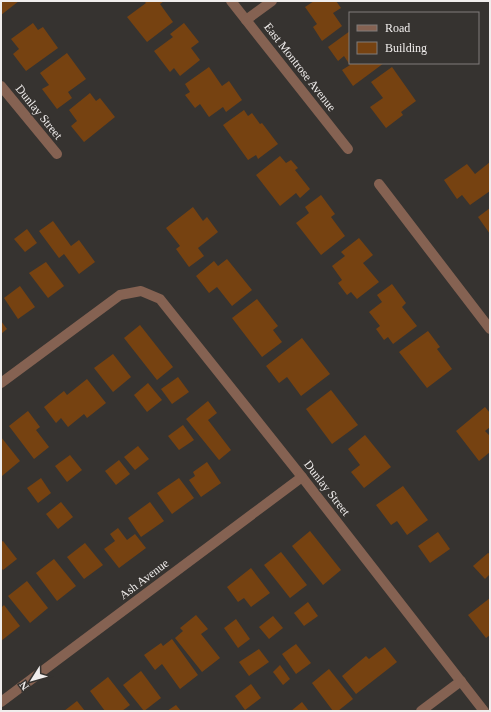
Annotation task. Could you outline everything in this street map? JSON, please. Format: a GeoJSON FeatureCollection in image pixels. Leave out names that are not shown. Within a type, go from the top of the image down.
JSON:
{"type":"FeatureCollection","features":[{"type":"Feature","properties":{"kind":"street","name":"East Montrose Avenue"},"geometry":{"type":"LineString","coordinates":[[231,1],[348,149]]}},
{"type":"Feature","properties":{"kind":"street"},"geometry":{"type":"LineString","coordinates":[[246,20],[272,1]]}},
{"type":"Feature","properties":{"kind":"street","name":"Dunlay Street"},"geometry":{"type":"LineString","coordinates":[[1,86],[57,154]]}},
{"type":"Feature","properties":{"kind":"street"},"geometry":{"type":"LineString","coordinates":[[379,184],[490,329]]}},
{"type":"Feature","properties":{"kind":"street","name":"Dunlay Street"},"geometry":{"type":"LineString","coordinates":[[1,383],[120,295],[141,291],[160,299],[302,477],[484,711]]}},
{"type":"Feature","properties":{"kind":"street","name":"Ash Avenue"},"geometry":{"type":"LineString","coordinates":[[1,702],[302,477]]}},
{"type":"Feature","properties":{"kind":"street"},"geometry":{"type":"LineString","coordinates":[[423,710],[461,681]]}},
{"type":"Feature","properties":{"kind":"building"},"geometry":{"type":"Polygon","coordinates":[[[1,1],[19,1],[1,15],[1,1]]]}},
{"type":"Feature","properties":{"kind":"building"},"geometry":{"type":"Polygon","coordinates":[[[144,1],[164,1],[160,4],[173,22],[147,42],[127,17],[146,3],[144,1]]]}},
{"type":"Feature","properties":{"kind":"building"},"geometry":{"type":"Polygon","coordinates":[[[314,1],[336,1],[341,8],[333,13],[342,26],[322,41],[313,27],[317,24],[305,7],[314,1]]]}},
{"type":"Feature","properties":{"kind":"building"},"geometry":{"type":"Polygon","coordinates":[[[33,23],[38,30],[43,27],[58,48],[26,71],[13,54],[19,49],[11,39],[33,23]]]}},
{"type":"Feature","properties":{"kind":"building"},"geometry":{"type":"Polygon","coordinates":[[[184,23],[199,42],[191,48],[200,60],[180,76],[174,68],[170,72],[154,51],[173,37],[170,34],[184,23]]]}},
{"type":"Feature","properties":{"kind":"building"},"geometry":{"type":"Polygon","coordinates":[[[349,32],[349,64],[344,56],[338,61],[328,47],[349,32]]]}},
{"type":"Feature","properties":{"kind":"building"},"geometry":{"type":"Polygon","coordinates":[[[67,53],[86,79],[68,92],[72,98],[57,109],[42,89],[49,85],[40,73],[67,53]]]}},
{"type":"Feature","properties":{"kind":"building"},"geometry":{"type":"Polygon","coordinates":[[[349,64],[383,64],[353,86],[342,70],[349,64]]]}},
{"type":"Feature","properties":{"kind":"building"},"geometry":{"type":"Polygon","coordinates":[[[209,67],[222,86],[229,81],[242,100],[226,112],[223,107],[209,117],[200,104],[195,108],[185,95],[190,92],[185,84],[209,67]]]}},
{"type":"Feature","properties":{"kind":"building"},"geometry":{"type":"Polygon","coordinates":[[[392,67],[416,101],[401,112],[403,115],[386,128],[370,107],[383,98],[371,82],[392,67]]]}},
{"type":"Feature","properties":{"kind":"building"},"geometry":{"type":"Polygon","coordinates":[[[90,93],[96,101],[100,98],[115,117],[84,142],[71,126],[77,121],[69,110],[90,93]]]}},
{"type":"Feature","properties":{"kind":"building"},"geometry":{"type":"Polygon","coordinates":[[[244,110],[248,116],[252,113],[260,124],[262,123],[278,144],[258,159],[256,155],[248,160],[223,125],[244,110]]]}},
{"type":"Feature","properties":{"kind":"building"},"geometry":{"type":"Polygon","coordinates":[[[280,156],[286,163],[291,160],[298,168],[295,170],[310,189],[300,198],[296,193],[280,206],[256,175],[280,156]]]}},
{"type":"Feature","properties":{"kind":"building"},"geometry":{"type":"Polygon","coordinates":[[[490,162],[490,191],[470,205],[462,195],[457,199],[444,180],[467,164],[475,174],[490,162]]]}},
{"type":"Feature","properties":{"kind":"building"},"geometry":{"type":"Polygon","coordinates":[[[321,195],[335,214],[331,217],[345,236],[321,255],[296,223],[309,213],[305,207],[321,195]]]}},
{"type":"Feature","properties":{"kind":"building"},"geometry":{"type":"Polygon","coordinates":[[[193,207],[203,221],[207,217],[218,232],[198,248],[204,256],[189,267],[176,249],[180,246],[166,228],[193,207]]]}},
{"type":"Feature","properties":{"kind":"building"},"geometry":{"type":"Polygon","coordinates":[[[490,208],[490,234],[478,217],[490,208]]]}},
{"type":"Feature","properties":{"kind":"building"},"geometry":{"type":"Polygon","coordinates":[[[53,221],[71,246],[79,240],[95,262],[79,274],[64,254],[59,258],[39,231],[53,221]]]}},
{"type":"Feature","properties":{"kind":"building"},"geometry":{"type":"Polygon","coordinates":[[[27,229],[37,243],[25,252],[14,239],[27,229]]]}},
{"type":"Feature","properties":{"kind":"building"},"geometry":{"type":"Polygon","coordinates":[[[359,238],[373,255],[363,263],[379,282],[357,299],[351,292],[347,295],[338,283],[342,280],[332,266],[345,256],[341,252],[359,238]]]}},
{"type":"Feature","properties":{"kind":"building"},"geometry":{"type":"Polygon","coordinates":[[[227,259],[252,290],[232,306],[217,287],[209,293],[196,276],[214,261],[218,266],[227,259]]]}},
{"type":"Feature","properties":{"kind":"building"},"geometry":{"type":"Polygon","coordinates":[[[46,262],[64,286],[48,298],[29,273],[46,262]]]}},
{"type":"Feature","properties":{"kind":"building"},"geometry":{"type":"Polygon","coordinates":[[[392,284],[406,303],[402,307],[417,326],[393,344],[388,337],[384,340],[376,329],[380,326],[369,312],[382,302],[377,295],[392,284]]]}},
{"type":"Feature","properties":{"kind":"building"},"geometry":{"type":"Polygon","coordinates":[[[20,286],[35,307],[18,319],[4,298],[20,286]]]}},
{"type":"Feature","properties":{"kind":"building"},"geometry":{"type":"Polygon","coordinates":[[[257,299],[278,326],[273,330],[282,342],[262,357],[232,318],[257,299]]]}},
{"type":"Feature","properties":{"kind":"building"},"geometry":{"type":"Polygon","coordinates":[[[1,321],[7,329],[1,334],[1,321]]]}},
{"type":"Feature","properties":{"kind":"building"},"geometry":{"type":"Polygon","coordinates":[[[140,325],[173,367],[157,380],[124,338],[140,325]]]}},
{"type":"Feature","properties":{"kind":"building"},"geometry":{"type":"Polygon","coordinates":[[[428,331],[440,347],[437,349],[452,369],[427,388],[399,352],[428,331]]]}},
{"type":"Feature","properties":{"kind":"building"},"geometry":{"type":"Polygon","coordinates":[[[302,338],[330,374],[301,396],[287,377],[279,383],[266,366],[302,338]]]}},
{"type":"Feature","properties":{"kind":"building"},"geometry":{"type":"Polygon","coordinates":[[[113,354],[131,377],[113,392],[94,368],[113,354]]]}},
{"type":"Feature","properties":{"kind":"building"},"geometry":{"type":"Polygon","coordinates":[[[178,377],[189,392],[172,404],[161,389],[178,377]]]}},
{"type":"Feature","properties":{"kind":"building"},"geometry":{"type":"Polygon","coordinates":[[[87,379],[106,403],[87,418],[84,414],[68,427],[61,418],[56,423],[44,407],[64,391],[67,395],[87,379]]]}},
{"type":"Feature","properties":{"kind":"building"},"geometry":{"type":"Polygon","coordinates":[[[148,383],[162,400],[147,412],[134,395],[148,383]]]}},
{"type":"Feature","properties":{"kind":"building"},"geometry":{"type":"Polygon","coordinates":[[[331,390],[358,425],[332,444],[306,409],[331,390]]]}},
{"type":"Feature","properties":{"kind":"building"},"geometry":{"type":"Polygon","coordinates":[[[208,401],[217,413],[208,420],[231,450],[219,460],[186,419],[208,401]]]}},
{"type":"Feature","properties":{"kind":"building"},"geometry":{"type":"Polygon","coordinates":[[[485,407],[490,413],[490,427],[485,431],[490,436],[490,452],[479,461],[456,431],[485,407]]]}},
{"type":"Feature","properties":{"kind":"building"},"geometry":{"type":"Polygon","coordinates":[[[28,411],[40,427],[36,430],[49,447],[34,459],[9,426],[28,411]]]}},
{"type":"Feature","properties":{"kind":"building"},"geometry":{"type":"Polygon","coordinates":[[[183,425],[194,440],[179,450],[168,436],[183,425]]]}},
{"type":"Feature","properties":{"kind":"building"},"geometry":{"type":"Polygon","coordinates":[[[365,435],[391,467],[364,488],[351,472],[360,465],[348,449],[365,435]]]}},
{"type":"Feature","properties":{"kind":"building"},"geometry":{"type":"Polygon","coordinates":[[[1,437],[20,461],[2,476],[1,475],[1,437]]]}},
{"type":"Feature","properties":{"kind":"building"},"geometry":{"type":"Polygon","coordinates":[[[138,446],[149,459],[135,470],[124,457],[138,446]]]}},
{"type":"Feature","properties":{"kind":"building"},"geometry":{"type":"Polygon","coordinates":[[[70,455],[82,470],[67,482],[55,466],[70,455]]]}},
{"type":"Feature","properties":{"kind":"building"},"geometry":{"type":"Polygon","coordinates":[[[119,460],[130,474],[116,485],[105,471],[119,460]]]}},
{"type":"Feature","properties":{"kind":"building"},"geometry":{"type":"Polygon","coordinates":[[[207,462],[221,483],[201,497],[189,480],[195,476],[193,472],[207,462]]]}},
{"type":"Feature","properties":{"kind":"building"},"geometry":{"type":"Polygon","coordinates":[[[41,478],[51,493],[38,503],[27,488],[41,478]]]}},
{"type":"Feature","properties":{"kind":"building"},"geometry":{"type":"Polygon","coordinates":[[[179,478],[194,498],[172,514],[157,493],[179,478]]]}},
{"type":"Feature","properties":{"kind":"building"},"geometry":{"type":"Polygon","coordinates":[[[403,486],[428,520],[407,535],[397,521],[391,525],[376,505],[403,486]]]}},
{"type":"Feature","properties":{"kind":"building"},"geometry":{"type":"Polygon","coordinates":[[[61,502],[73,517],[58,529],[46,514],[61,502]]]}},
{"type":"Feature","properties":{"kind":"building"},"geometry":{"type":"Polygon","coordinates":[[[150,502],[164,521],[141,537],[128,518],[150,502]]]}},
{"type":"Feature","properties":{"kind":"building"},"geometry":{"type":"Polygon","coordinates":[[[118,528],[127,540],[135,534],[146,548],[119,568],[104,549],[115,541],[110,534],[118,528]]]}},
{"type":"Feature","properties":{"kind":"building"},"geometry":{"type":"Polygon","coordinates":[[[310,531],[341,570],[323,585],[292,546],[310,531]]]}},
{"type":"Feature","properties":{"kind":"building"},"geometry":{"type":"Polygon","coordinates":[[[438,532],[450,549],[430,563],[418,546],[438,532]]]}},
{"type":"Feature","properties":{"kind":"building"},"geometry":{"type":"Polygon","coordinates":[[[3,541],[17,559],[3,570],[1,568],[1,542],[3,541]]]}},
{"type":"Feature","properties":{"kind":"building"},"geometry":{"type":"Polygon","coordinates":[[[85,543],[103,565],[84,579],[67,557],[85,543]]]}},
{"type":"Feature","properties":{"kind":"building"},"geometry":{"type":"Polygon","coordinates":[[[281,552],[307,585],[290,598],[264,565],[281,552]]]}},
{"type":"Feature","properties":{"kind":"building"},"geometry":{"type":"Polygon","coordinates":[[[488,553],[490,554],[490,574],[485,579],[473,566],[488,553]]]}},
{"type":"Feature","properties":{"kind":"building"},"geometry":{"type":"Polygon","coordinates":[[[54,559],[76,586],[57,601],[36,573],[54,559]]]}},
{"type":"Feature","properties":{"kind":"building"},"geometry":{"type":"Polygon","coordinates":[[[251,568],[270,593],[251,607],[244,598],[238,602],[227,587],[251,568]]]}},
{"type":"Feature","properties":{"kind":"building"},"geometry":{"type":"Polygon","coordinates":[[[27,581],[48,608],[30,623],[8,596],[27,581]]]}},
{"type":"Feature","properties":{"kind":"building"},"geometry":{"type":"Polygon","coordinates":[[[490,598],[490,635],[486,638],[468,615],[490,598]]]}},
{"type":"Feature","properties":{"kind":"building"},"geometry":{"type":"Polygon","coordinates":[[[308,602],[318,616],[304,626],[294,613],[308,602]]]}},
{"type":"Feature","properties":{"kind":"building"},"geometry":{"type":"Polygon","coordinates":[[[4,605],[20,626],[1,641],[1,608],[4,605]]]}},
{"type":"Feature","properties":{"kind":"building"},"geometry":{"type":"Polygon","coordinates":[[[196,615],[208,629],[201,634],[220,658],[202,672],[175,638],[183,631],[180,628],[196,615]]]}},
{"type":"Feature","properties":{"kind":"building"},"geometry":{"type":"Polygon","coordinates":[[[273,616],[283,628],[269,639],[259,627],[273,616]]]}},
{"type":"Feature","properties":{"kind":"building"},"geometry":{"type":"Polygon","coordinates":[[[236,619],[250,639],[238,648],[224,628],[236,619]]]}},
{"type":"Feature","properties":{"kind":"building"},"geometry":{"type":"Polygon","coordinates":[[[172,639],[198,675],[180,689],[162,664],[155,670],[144,655],[161,643],[163,646],[172,639]]]}},
{"type":"Feature","properties":{"kind":"building"},"geometry":{"type":"Polygon","coordinates":[[[296,644],[311,663],[296,674],[282,654],[296,644]]]}},
{"type":"Feature","properties":{"kind":"building"},"geometry":{"type":"Polygon","coordinates":[[[385,647],[397,662],[356,694],[342,676],[366,656],[369,659],[385,647]]]}},
{"type":"Feature","properties":{"kind":"building"},"geometry":{"type":"Polygon","coordinates":[[[259,649],[269,662],[249,676],[239,662],[259,649]]]}},
{"type":"Feature","properties":{"kind":"building"},"geometry":{"type":"Polygon","coordinates":[[[280,665],[290,679],[283,685],[273,672],[280,665]]]}},
{"type":"Feature","properties":{"kind":"building"},"geometry":{"type":"Polygon","coordinates":[[[329,669],[353,699],[338,711],[333,711],[312,683],[329,669]]]}},
{"type":"Feature","properties":{"kind":"building"},"geometry":{"type":"Polygon","coordinates":[[[141,671],[161,698],[144,711],[123,685],[141,671]]]}},
{"type":"Feature","properties":{"kind":"building"},"geometry":{"type":"Polygon","coordinates":[[[108,677],[130,705],[122,711],[105,711],[90,691],[108,677]]]}},
{"type":"Feature","properties":{"kind":"building"},"geometry":{"type":"Polygon","coordinates":[[[251,684],[261,698],[245,710],[235,696],[251,684]]]}},
{"type":"Feature","properties":{"kind":"building"},"geometry":{"type":"Polygon","coordinates":[[[77,701],[85,711],[64,711],[77,701]]]}},
{"type":"Feature","properties":{"kind":"building"},"geometry":{"type":"Polygon","coordinates":[[[302,702],[309,711],[291,711],[302,702]]]}},
{"type":"Feature","properties":{"kind":"building"},"geometry":{"type":"Polygon","coordinates":[[[176,705],[181,711],[167,711],[176,705]]]}}]}
